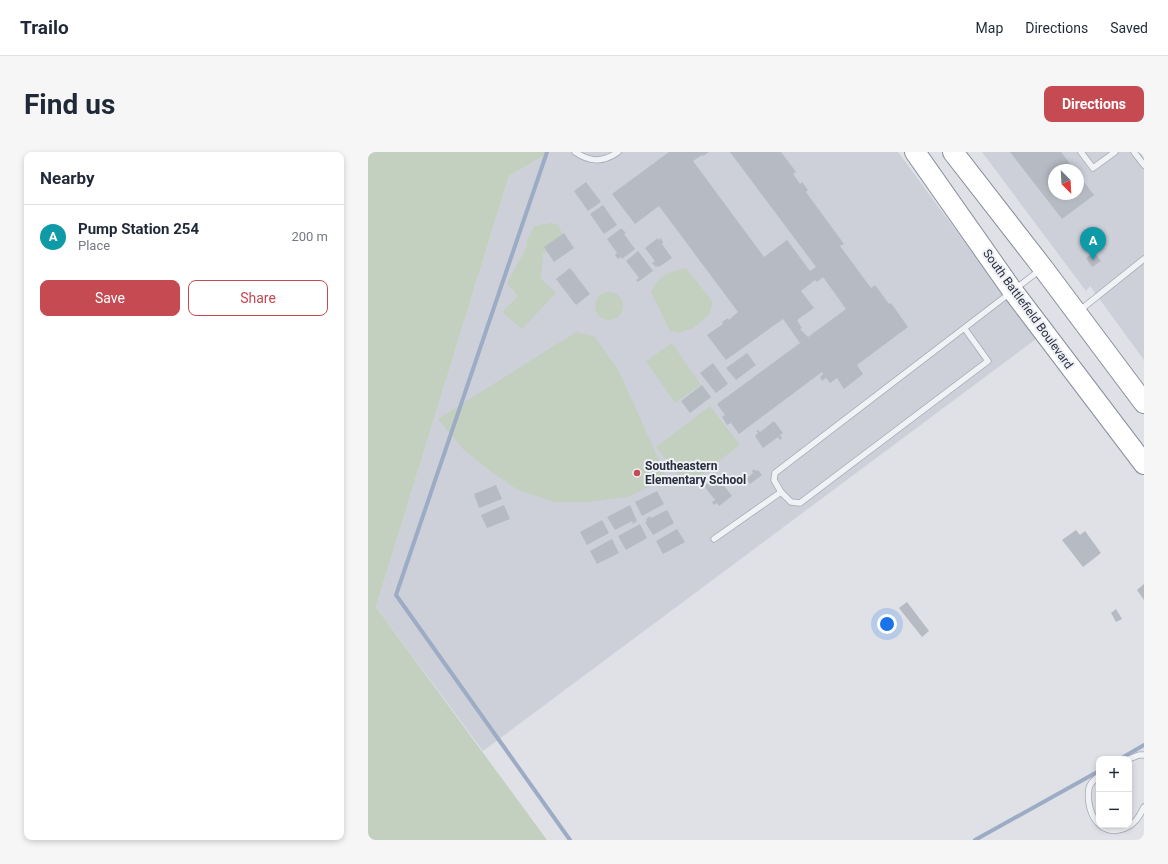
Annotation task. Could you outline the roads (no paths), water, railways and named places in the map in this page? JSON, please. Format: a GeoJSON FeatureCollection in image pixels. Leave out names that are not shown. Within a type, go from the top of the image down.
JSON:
{"type":"FeatureCollection","features":[{"type":"Feature","properties":{"kind":"highway","name":"South Battlefield Boulevard"},"geometry":{"type":"LineString","coordinates":[[915,152],[1012,290],[1144,464]]}},
{"type":"Feature","properties":{"kind":"highway"},"geometry":{"type":"LineString","coordinates":[[953,152],[1043,268],[1144,403]]}},
{"type":"Feature","properties":{"kind":"lane"},"geometry":{"type":"LineString","coordinates":[[575,152],[585,159],[601,160],[618,152]]}},
{"type":"Feature","properties":{"kind":"lane"},"geometry":{"type":"LineString","coordinates":[[1081,152],[1093,168],[1115,152]]}},
{"type":"Feature","properties":{"kind":"lane"},"geometry":{"type":"LineString","coordinates":[[1134,152],[1144,165]]}},
{"type":"Feature","properties":{"kind":"lane"},"geometry":{"type":"LineString","coordinates":[[1076,313],[1144,259]]}},
{"type":"Feature","properties":{"kind":"lane"},"geometry":{"type":"LineString","coordinates":[[965,329],[988,361],[800,504],[791,502],[781,492],[774,480],[775,473],[965,329],[1012,290],[1043,268]]}},
{"type":"Feature","properties":{"kind":"lane"},"geometry":{"type":"LineString","coordinates":[[714,540],[781,492]]}},
{"type":"Feature","properties":{"kind":"lane"},"geometry":{"type":"LineString","coordinates":[[1132,758],[1144,755]]}},
{"type":"Feature","properties":{"kind":"lane"},"geometry":{"type":"LineString","coordinates":[[1096,779],[1089,788],[1089,806],[1096,822]]}},
{"type":"Feature","properties":{"kind":"lane"},"geometry":{"type":"LineString","coordinates":[[1132,823],[1137,819],[1144,807]]}},
{"type":"Feature","properties":{"kind":"lane"},"geometry":{"type":"LineString","coordinates":[[1103,828],[1105,830],[1117,831],[1124,828]]}},
{"type":"Feature","properties":{"kind":"waterway"},"geometry":{"type":"LineString","coordinates":[[547,152],[396,595],[570,840]]}},
{"type":"Feature","properties":{"kind":"waterway"},"geometry":{"type":"LineString","coordinates":[[1125,756],[1144,745]]}},
{"type":"Feature","properties":{"kind":"waterway"},"geometry":{"type":"LineString","coordinates":[[975,840],[1096,773]]}},
{"type":"Feature","properties":{"kind":"place","name":"Pump Station 254"},"geometry":{"type":"Point","coordinates":[1093,260]}},
{"type":"Feature","properties":{"kind":"place","name":"Southeastern Elementary School"},"geometry":{"type":"Point","coordinates":[637,473]}}]}
